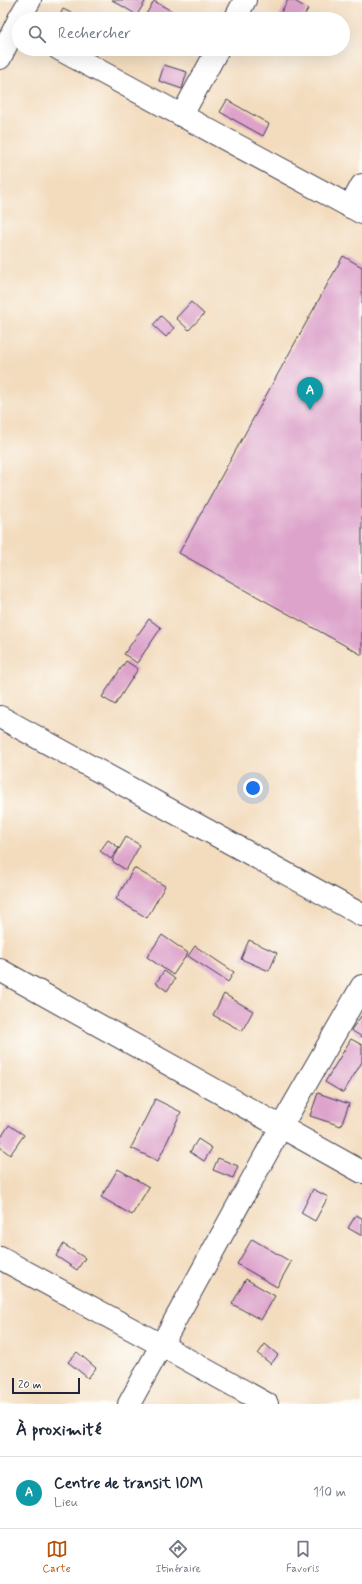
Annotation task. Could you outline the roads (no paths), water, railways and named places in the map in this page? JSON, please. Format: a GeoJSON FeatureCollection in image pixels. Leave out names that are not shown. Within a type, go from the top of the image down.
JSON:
{"type":"FeatureCollection","features":[{"type":"Feature","properties":{"kind":"street"},"geometry":{"type":"LineString","coordinates":[[22,12],[30,0]]}},
{"type":"Feature","properties":{"kind":"street"},"geometry":{"type":"LineString","coordinates":[[239,12],[245,0]]}},
{"type":"Feature","properties":{"kind":"street"},"geometry":{"type":"LineString","coordinates":[[0,58],[12,29]]}},
{"type":"Feature","properties":{"kind":"street"},"geometry":{"type":"LineString","coordinates":[[72,56],[356,210],[362,185]]}},
{"type":"Feature","properties":{"kind":"street"},"geometry":{"type":"LineString","coordinates":[[182,115],[214,56]]}},
{"type":"Feature","properties":{"kind":"street"},"geometry":{"type":"LineString","coordinates":[[0,717],[362,915]]}},
{"type":"Feature","properties":{"kind":"street"},"geometry":{"type":"LineString","coordinates":[[0,970],[362,1172]]}},
{"type":"Feature","properties":{"kind":"street"},"geometry":{"type":"LineString","coordinates":[[129,1404],[281,1127],[362,986]]}},
{"type":"Feature","properties":{"kind":"street"},"geometry":{"type":"LineString","coordinates":[[0,1258],[161,1344],[267,1404]]}},
{"type":"Feature","properties":{"kind":"place","name":"Centre de transit IOM"},"geometry":{"type":"Point","coordinates":[310,410]}}]}
